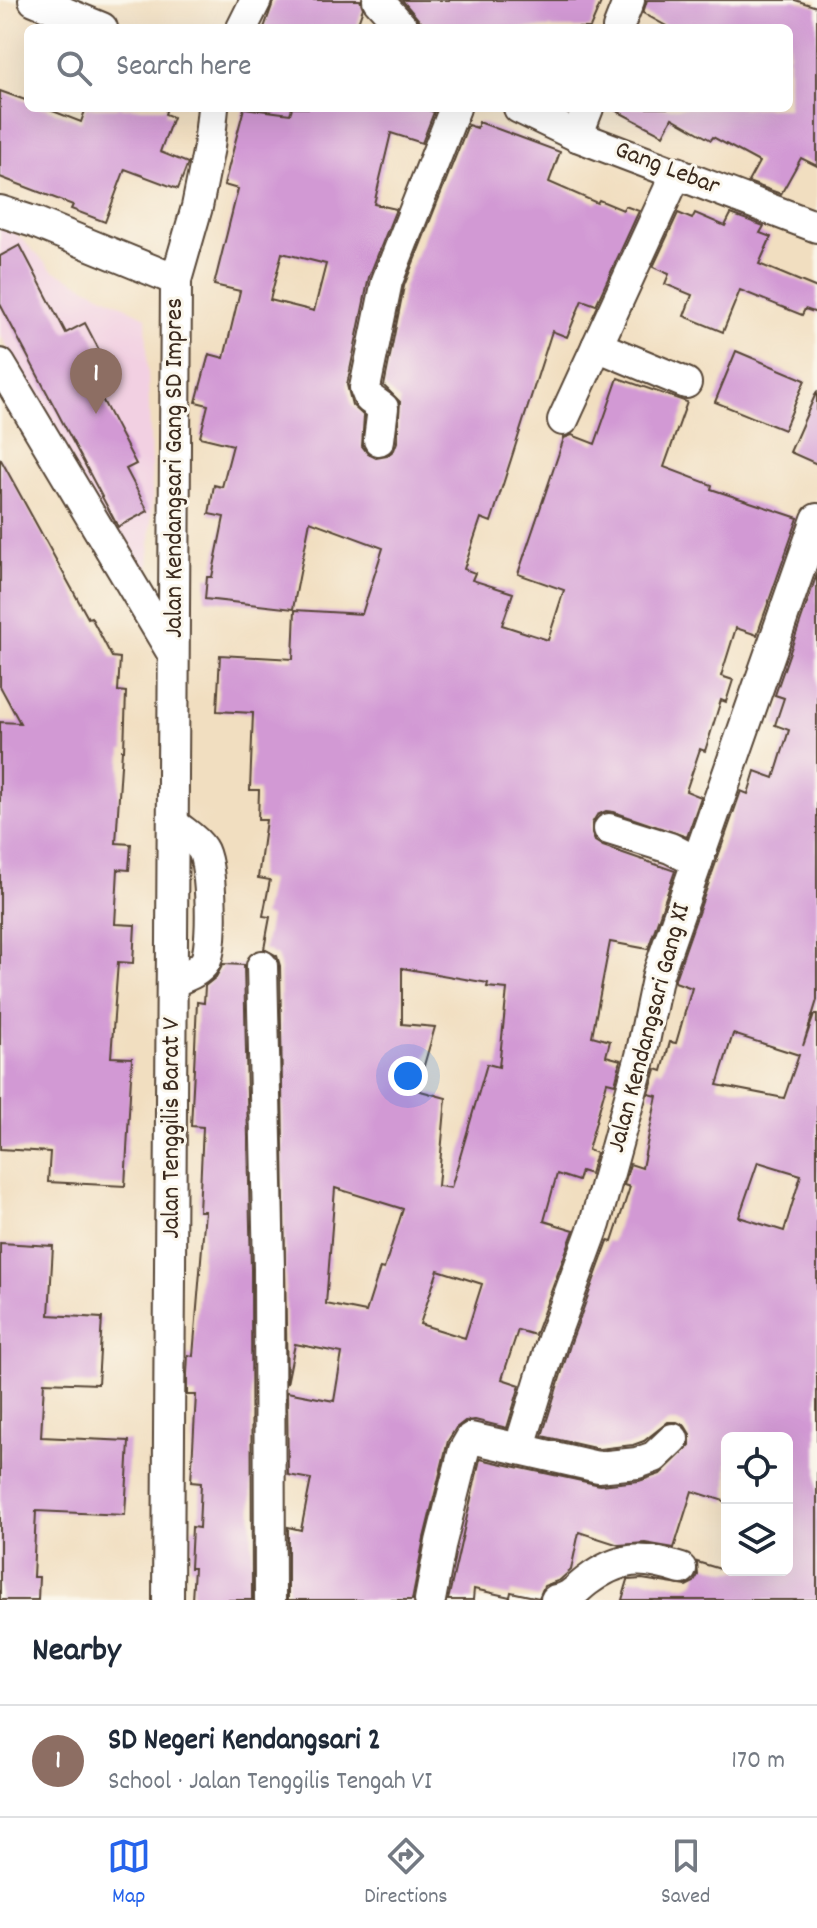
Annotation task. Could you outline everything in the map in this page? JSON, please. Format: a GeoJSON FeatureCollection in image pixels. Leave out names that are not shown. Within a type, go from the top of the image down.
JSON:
{"type":"FeatureCollection","features":[{"type":"Feature","properties":{"kind":"street"},"geometry":{"type":"LineString","coordinates":[[34,0],[92,24]]}},
{"type":"Feature","properties":{"kind":"street"},"geometry":{"type":"LineString","coordinates":[[244,24],[256,0]]}},
{"type":"Feature","properties":{"kind":"street"},"geometry":{"type":"LineString","coordinates":[[378,0],[399,24]]}},
{"type":"Feature","properties":{"kind":"street"},"geometry":{"type":"LineString","coordinates":[[620,24],[629,0]]}},
{"type":"Feature","properties":{"kind":"street","name":"Jalan Kendangsari Gang SD Impres"},"geometry":{"type":"LineString","coordinates":[[174,656],[176,280],[197,207],[213,112]]}},
{"type":"Feature","properties":{"kind":"street"},"geometry":{"type":"LineString","coordinates":[[379,440],[383,408],[369,398],[365,388],[387,281],[453,112]]}},
{"type":"Feature","properties":{"kind":"street","name":"Gang Lebar"},"geometry":{"type":"LineString","coordinates":[[537,112],[582,122],[677,172],[817,227]]}},
{"type":"Feature","properties":{"kind":"street"},"geometry":{"type":"LineString","coordinates":[[563,420],[677,172]]}},
{"type":"Feature","properties":{"kind":"street","name":"Jalan Kendangsari Gang SD Impres"},"geometry":{"type":"LineString","coordinates":[[0,211],[176,280]]}},
{"type":"Feature","properties":{"kind":"street"},"geometry":{"type":"LineString","coordinates":[[597,346],[686,383]]}},
{"type":"Feature","properties":{"kind":"street"},"geometry":{"type":"LineString","coordinates":[[3,377],[174,656]]}},
{"type":"Feature","properties":{"kind":"street","name":"Jalan Kendangsari Gang XI"},"geometry":{"type":"LineString","coordinates":[[522,1449],[524,1433],[553,1339],[595,1224],[637,1070],[658,974],[817,519]]}},
{"type":"Feature","properties":{"kind":"street","name":"Jalan Tenggilis Barat V"},"geometry":{"type":"LineString","coordinates":[[168,1600],[174,656]]}},
{"type":"Feature","properties":{"kind":"street"},"geometry":{"type":"LineString","coordinates":[[609,829],[670,848],[697,862]]}},
{"type":"Feature","properties":{"kind":"street"},"geometry":{"type":"LineString","coordinates":[[262,966],[269,1269],[270,1600]]}},
{"type":"Feature","properties":{"kind":"street"},"geometry":{"type":"LineString","coordinates":[[430,1600],[441,1542],[467,1443],[471,1438],[598,1467],[654,1457],[673,1439]]}},
{"type":"Feature","properties":{"kind":"street"},"geometry":{"type":"LineString","coordinates":[[566,1599],[608,1567],[626,1560],[657,1561],[681,1569]]}},
{"type":"Feature","properties":{"kind":"shaded area"},"geometry":{"type":"Polygon","coordinates":[[[0,217],[51,269],[146,317],[152,495],[149,569],[140,586],[120,566],[0,334],[0,217]]]}},
{"type":"Feature","properties":{"kind":"building"},"geometry":{"type":"Polygon","coordinates":[[[274,0],[360,0],[363,8],[357,24],[265,24],[274,0]]]}},
{"type":"Feature","properties":{"kind":"building"},"geometry":{"type":"Polygon","coordinates":[[[402,0],[602,0],[592,24],[424,24],[402,0]]]}},
{"type":"Feature","properties":{"kind":"building"},"geometry":{"type":"Polygon","coordinates":[[[647,0],[795,0],[817,7],[817,166],[801,158],[781,194],[748,182],[759,162],[713,137],[711,140],[672,118],[663,135],[619,112],[793,112],[793,24],[663,24],[643,13],[647,0]]]}},
{"type":"Feature","properties":{"kind":"building"},"geometry":{"type":"Polygon","coordinates":[[[0,91],[24,100],[24,112],[55,112],[81,122],[85,112],[166,112],[173,117],[160,152],[188,163],[178,189],[125,169],[105,222],[71,209],[73,205],[0,177],[0,91]]]}},
{"type":"Feature","properties":{"kind":"building"},"geometry":{"type":"Polygon","coordinates":[[[243,112],[434,112],[422,143],[391,133],[374,204],[396,209],[369,277],[347,385],[352,405],[364,416],[362,446],[376,458],[387,456],[397,442],[400,402],[384,386],[404,286],[468,125],[477,128],[479,122],[560,152],[549,182],[597,203],[599,200],[623,210],[625,206],[639,211],[596,305],[582,300],[567,337],[552,331],[491,522],[481,518],[464,569],[475,573],[472,580],[513,593],[502,625],[548,640],[564,590],[518,574],[564,438],[572,435],[595,444],[618,378],[687,402],[664,467],[712,485],[711,489],[798,518],[757,635],[736,628],[721,676],[733,680],[726,702],[721,700],[705,751],[700,749],[686,791],[701,797],[687,837],[614,812],[597,815],[592,823],[595,841],[603,846],[675,871],[648,949],[610,942],[592,1036],[610,1041],[606,1056],[621,1060],[615,1084],[607,1082],[588,1150],[596,1153],[590,1174],[581,1171],[578,1181],[557,1174],[544,1221],[574,1230],[535,1335],[518,1330],[502,1379],[520,1385],[507,1428],[475,1420],[465,1421],[448,1441],[412,1600],[288,1600],[288,1527],[301,1530],[311,1479],[288,1475],[287,1392],[334,1401],[342,1353],[295,1344],[287,1384],[280,966],[277,956],[264,949],[270,917],[263,916],[270,880],[258,878],[266,820],[258,820],[259,790],[250,790],[253,713],[217,711],[220,655],[293,659],[295,610],[362,614],[383,548],[310,521],[293,609],[205,599],[207,577],[212,577],[224,517],[209,514],[214,485],[222,487],[233,445],[200,437],[208,405],[196,402],[209,354],[224,358],[240,291],[214,285],[238,189],[224,185],[243,112]],[[282,253],[270,300],[314,311],[326,264],[282,253]],[[402,968],[402,1024],[435,1027],[417,1090],[446,1098],[438,1186],[451,1188],[487,1064],[499,1067],[507,989],[402,968]],[[335,1188],[326,1304],[366,1312],[380,1268],[384,1269],[403,1209],[335,1188]],[[438,1270],[420,1324],[465,1338],[482,1284],[438,1270]]]}},
{"type":"Feature","properties":{"kind":"building"},"geometry":{"type":"Polygon","coordinates":[[[678,213],[692,219],[695,213],[725,226],[731,214],[764,226],[760,233],[771,237],[759,264],[817,288],[817,313],[805,309],[802,315],[740,290],[723,332],[684,316],[692,295],[665,284],[669,274],[653,267],[678,213]]]}},
{"type":"Feature","properties":{"kind":"building"},"geometry":{"type":"Polygon","coordinates":[[[20,245],[66,333],[85,323],[109,369],[91,378],[136,464],[126,469],[148,511],[118,527],[0,304],[0,256],[20,245]]]}},
{"type":"Feature","properties":{"kind":"building"},"geometry":{"type":"Polygon","coordinates":[[[736,351],[805,380],[784,430],[715,402],[736,351]]]}},
{"type":"Feature","properties":{"kind":"building"},"geometry":{"type":"Polygon","coordinates":[[[817,391],[817,464],[790,452],[817,391]]]}},
{"type":"Feature","properties":{"kind":"building"},"geometry":{"type":"Polygon","coordinates":[[[0,458],[88,618],[91,617],[112,657],[120,658],[118,691],[126,692],[116,843],[131,844],[129,870],[118,869],[115,924],[135,925],[133,963],[118,962],[111,1057],[132,1058],[125,1186],[48,1182],[50,1152],[0,1149],[0,722],[20,723],[0,686],[0,458]]]}},
{"type":"Feature","properties":{"kind":"building"},"geometry":{"type":"Polygon","coordinates":[[[817,574],[817,1000],[803,1046],[814,1015],[817,1015],[817,1600],[622,1600],[628,1580],[642,1579],[686,1586],[694,1582],[698,1575],[697,1562],[721,1569],[721,1576],[793,1576],[793,1432],[721,1432],[721,1500],[692,1491],[674,1548],[645,1543],[619,1545],[579,1532],[571,1570],[560,1580],[544,1586],[539,1598],[511,1592],[510,1597],[474,1589],[473,1600],[448,1600],[480,1459],[600,1485],[639,1481],[660,1474],[690,1445],[690,1434],[685,1426],[677,1422],[668,1422],[644,1441],[633,1445],[599,1449],[542,1436],[570,1345],[608,1241],[612,1242],[630,1187],[624,1185],[630,1164],[642,1168],[657,1096],[649,1094],[656,1069],[662,1071],[670,1042],[676,1043],[692,988],[675,982],[675,979],[741,791],[748,794],[755,771],[774,778],[789,730],[775,725],[784,698],[775,695],[817,574]],[[733,1034],[717,1085],[784,1098],[799,1055],[733,1034]],[[758,1162],[739,1217],[784,1231],[801,1175],[758,1162]]]}},
{"type":"Feature","properties":{"kind":"building"},"geometry":{"type":"Polygon","coordinates":[[[223,964],[244,965],[251,1269],[252,1600],[192,1600],[192,1527],[199,1528],[201,1483],[191,1482],[196,1395],[187,1395],[187,1374],[188,1355],[193,1356],[205,1211],[199,1211],[203,1127],[191,1126],[197,1002],[204,1003],[205,986],[216,977],[223,964]]]}},
{"type":"Feature","properties":{"kind":"building"},"geometry":{"type":"Polygon","coordinates":[[[0,1243],[53,1246],[49,1315],[102,1318],[98,1384],[44,1382],[41,1437],[129,1441],[125,1515],[36,1511],[33,1577],[39,1577],[38,1600],[0,1600],[0,1243]]]}},
{"type":"Feature","properties":{"kind":"place","name":"SD Negeri Kendangsari 2"},"geometry":{"type":"Point","coordinates":[96,414]}}]}
